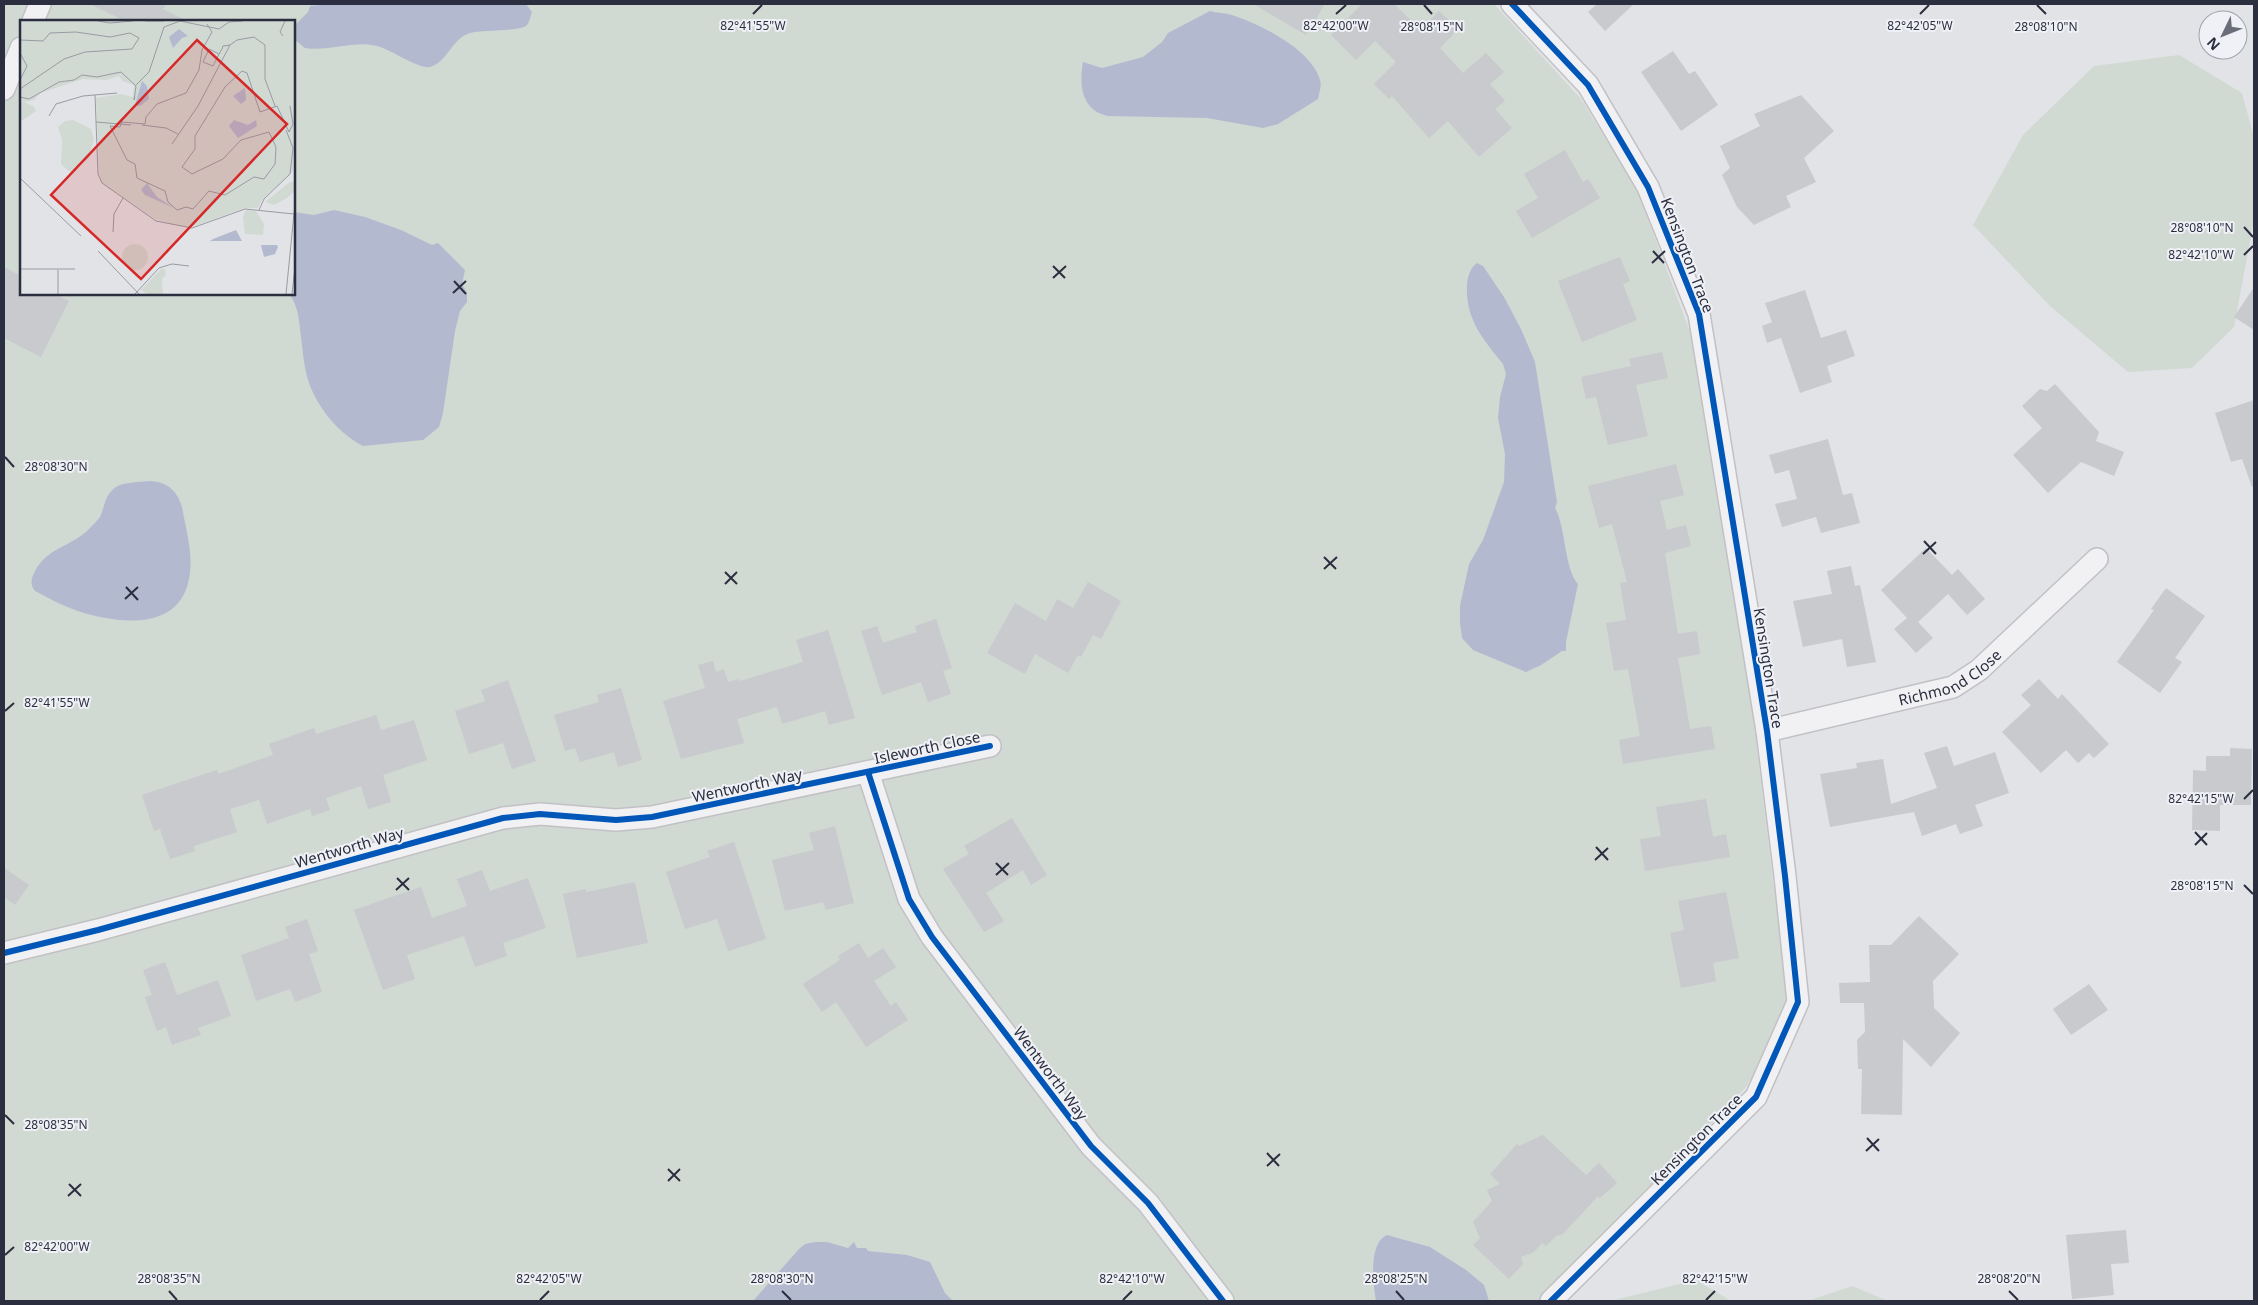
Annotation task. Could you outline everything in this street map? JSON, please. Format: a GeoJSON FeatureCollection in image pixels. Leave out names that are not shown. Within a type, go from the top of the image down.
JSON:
{"type":"FeatureCollection","features":[{"type":"Feature","properties":{"kind":"street"},"geometry":{"type":"LineString","coordinates":[[33,20],[40,4]]}},
{"type":"Feature","properties":{"kind":"street","name":"Kensington Trace"},"geometry":{"type":"LineString","coordinates":[[1512,4],[1588,85],[1648,187],[1699,314],[1767,731],[1798,1002],[1756,1097],[1551,1301]]}},
{"type":"Feature","properties":{"kind":"street"},"geometry":{"type":"LineString","coordinates":[[4,89],[20,50]]}},
{"type":"Feature","properties":{"kind":"street","name":"Richmond Close"},"geometry":{"type":"LineString","coordinates":[[1767,731],[1953,687],[1979,670],[2097,559]]}},
{"type":"Feature","properties":{"kind":"street","name":"Isleworth Close"},"geometry":{"type":"LineString","coordinates":[[868,772],[990,746]]}},
{"type":"Feature","properties":{"kind":"street","name":"Wentworth Way"},"geometry":{"type":"LineString","coordinates":[[4,953],[98,930],[503,818],[540,814],[616,820],[652,817],[868,772],[909,899],[932,937],[1090,1146],[1148,1203],[1223,1301]]}},
{"type":"Feature","properties":{"kind":"shaded area"},"geometry":{"type":"Polygon","coordinates":[[[4,4],[1494,4],[1581,99],[1637,190],[1690,332],[1753,714],[1773,881],[1798,1002],[1746,1087],[1539,1301],[4,1301],[4,4]]]}},
{"type":"Feature","properties":{"kind":"shaded area"},"geometry":{"type":"Polygon","coordinates":[[[2179,55],[2242,93],[2254,138],[2254,220],[2234,327],[2192,368],[2128,372],[2050,306],[1973,225],[2023,135],[2094,66],[2179,55]]]}},
{"type":"Feature","properties":{"kind":"shaded area"},"geometry":{"type":"Polygon","coordinates":[[[1696,1280],[1731,1301],[1615,1301],[1618,1299],[1696,1280]]]}},
{"type":"Feature","properties":{"kind":"shaded area"},"geometry":{"type":"Polygon","coordinates":[[[1852,1286],[1888,1301],[1808,1301],[1852,1286]]]}},
{"type":"Feature","properties":{"kind":"water"},"geometry":{"type":"Polygon","coordinates":[[[331,4],[526,4],[532,12],[528,23],[522,28],[476,32],[464,36],[436,65],[425,67],[377,46],[359,44],[323,49],[305,48],[295,40],[295,25],[308,12],[310,6],[331,4]]]}},
{"type":"Feature","properties":{"kind":"water"},"geometry":{"type":"Polygon","coordinates":[[[1210,11],[1243,19],[1270,32],[1296,49],[1307,58],[1320,80],[1321,87],[1318,99],[1278,124],[1263,128],[1207,118],[1108,116],[1099,113],[1087,102],[1081,79],[1083,62],[1102,68],[1143,57],[1162,42],[1168,33],[1210,11]]]}},
{"type":"Feature","properties":{"kind":"water"},"geometry":{"type":"Polygon","coordinates":[[[334,210],[365,217],[401,230],[432,245],[438,243],[465,270],[462,284],[467,293],[467,302],[460,311],[455,331],[443,413],[439,427],[423,440],[363,446],[346,435],[330,419],[313,392],[306,372],[298,314],[290,295],[295,295],[295,212],[314,215],[334,210]]]}},
{"type":"Feature","properties":{"kind":"water"},"geometry":{"type":"Polygon","coordinates":[[[1477,263],[1483,266],[1504,297],[1521,329],[1535,362],[1557,502],[1555,508],[1559,516],[1570,568],[1578,584],[1566,642],[1566,651],[1562,651],[1541,665],[1526,672],[1473,650],[1462,638],[1460,623],[1460,606],[1469,564],[1483,540],[1504,482],[1505,454],[1498,418],[1500,397],[1506,374],[1503,364],[1482,337],[1469,308],[1467,281],[1471,270],[1477,263]]]}},
{"type":"Feature","properties":{"kind":"water"},"geometry":{"type":"Polygon","coordinates":[[[150,481],[161,483],[170,488],[177,496],[182,507],[191,561],[189,579],[183,596],[174,607],[162,615],[147,619],[132,621],[115,620],[78,611],[35,591],[32,586],[32,580],[39,564],[52,552],[83,535],[92,526],[100,517],[107,497],[112,490],[123,484],[150,481]]]}},
{"type":"Feature","properties":{"kind":"water"},"geometry":{"type":"Polygon","coordinates":[[[1387,1235],[1430,1247],[1466,1270],[1484,1285],[1489,1301],[1376,1301],[1373,1275],[1374,1255],[1381,1239],[1387,1235]]]}},
{"type":"Feature","properties":{"kind":"water"},"geometry":{"type":"Polygon","coordinates":[[[827,1242],[848,1248],[854,1242],[857,1248],[866,1248],[868,1251],[907,1255],[930,1262],[945,1293],[953,1301],[753,1301],[799,1249],[805,1244],[827,1242]]]}},
{"type":"Feature","properties":{"kind":"building"},"geometry":{"type":"Polygon","coordinates":[[[90,4],[166,4],[163,9],[185,20],[123,20],[90,4]]]}},
{"type":"Feature","properties":{"kind":"building"},"geometry":{"type":"Polygon","coordinates":[[[1253,4],[1325,4],[1306,35],[1253,4]]]}},
{"type":"Feature","properties":{"kind":"building"},"geometry":{"type":"Polygon","coordinates":[[[1362,4],[1394,4],[1421,30],[1439,11],[1458,29],[1440,48],[1463,73],[1486,53],[1504,72],[1490,84],[1505,101],[1495,109],[1512,128],[1479,157],[1448,121],[1429,138],[1392,96],[1389,99],[1374,84],[1396,62],[1375,41],[1356,60],[1331,35],[1362,4]]]}},
{"type":"Feature","properties":{"kind":"building"},"geometry":{"type":"Polygon","coordinates":[[[1597,4],[1634,4],[1605,31],[1588,12],[1597,4]]]}},
{"type":"Feature","properties":{"kind":"building"},"geometry":{"type":"Polygon","coordinates":[[[1673,51],[1689,74],[1695,71],[1718,105],[1681,131],[1641,72],[1673,51]]]}},
{"type":"Feature","properties":{"kind":"building"},"geometry":{"type":"Polygon","coordinates":[[[1801,95],[1834,131],[1804,158],[1816,182],[1786,196],[1791,207],[1754,225],[1737,207],[1722,175],[1730,168],[1720,146],[1760,126],[1754,114],[1801,95]]]}},
{"type":"Feature","properties":{"kind":"building"},"geometry":{"type":"Polygon","coordinates":[[[1565,150],[1583,182],[1588,179],[1600,198],[1532,238],[1516,211],[1538,198],[1524,174],[1565,150]]]}},
{"type":"Feature","properties":{"kind":"building"},"geometry":{"type":"Polygon","coordinates":[[[1620,257],[1630,281],[1623,284],[1637,320],[1582,342],[1558,281],[1620,257]]]}},
{"type":"Feature","properties":{"kind":"building"},"geometry":{"type":"Polygon","coordinates":[[[4,267],[20,275],[20,295],[57,295],[69,301],[41,357],[4,338],[4,267]]]}},
{"type":"Feature","properties":{"kind":"building"},"geometry":{"type":"Polygon","coordinates":[[[2254,287],[2254,330],[2234,317],[2254,287]]]}},
{"type":"Feature","properties":{"kind":"building"},"geometry":{"type":"Polygon","coordinates":[[[1805,290],[1821,338],[1846,330],[1855,356],[1827,366],[1832,382],[1800,393],[1781,338],[1767,343],[1762,326],[1772,322],[1765,303],[1805,290]]]}},
{"type":"Feature","properties":{"kind":"building"},"geometry":{"type":"Polygon","coordinates":[[[1662,352],[1668,378],[1636,385],[1648,436],[1608,445],[1596,397],[1586,399],[1581,377],[1631,366],[1629,359],[1662,352]]]}},
{"type":"Feature","properties":{"kind":"building"},"geometry":{"type":"Polygon","coordinates":[[[2055,384],[2099,432],[2096,441],[2124,452],[2114,476],[2081,462],[2048,493],[2013,455],[2042,428],[2022,406],[2040,389],[2047,391],[2055,384]]]}},
{"type":"Feature","properties":{"kind":"building"},"geometry":{"type":"Polygon","coordinates":[[[2254,400],[2254,487],[2252,487],[2242,459],[2231,462],[2215,413],[2254,400]]]}},
{"type":"Feature","properties":{"kind":"building"},"geometry":{"type":"Polygon","coordinates":[[[1828,439],[1843,495],[1852,493],[1860,523],[1821,533],[1816,517],[1782,527],[1775,504],[1797,499],[1789,470],[1775,474],[1769,455],[1828,439]]]}},
{"type":"Feature","properties":{"kind":"building"},"geometry":{"type":"Polygon","coordinates":[[[1676,464],[1684,495],[1660,501],[1667,530],[1686,525],[1691,546],[1665,553],[1678,634],[1697,631],[1700,654],[1678,658],[1690,729],[1711,726],[1715,749],[1623,764],[1619,740],[1640,736],[1628,669],[1614,671],[1606,623],[1626,620],[1620,583],[1627,582],[1612,524],[1599,528],[1588,486],[1676,464]]]}},
{"type":"Feature","properties":{"kind":"building"},"geometry":{"type":"Polygon","coordinates":[[[1926,548],[1952,575],[1958,569],[1985,599],[1967,615],[1948,594],[1918,622],[1933,638],[1916,653],[1894,629],[1907,618],[1881,590],[1926,548]]]}},
{"type":"Feature","properties":{"kind":"building"},"geometry":{"type":"Polygon","coordinates":[[[1851,566],[1855,586],[1860,585],[1876,662],[1847,667],[1842,639],[1803,647],[1793,601],[1832,594],[1827,571],[1851,566]]]}},
{"type":"Feature","properties":{"kind":"building"},"geometry":{"type":"Polygon","coordinates":[[[1088,582],[1121,601],[1101,639],[1093,635],[1081,657],[1078,655],[1068,673],[1035,654],[1025,674],[987,653],[1015,603],[1046,621],[1057,599],[1073,608],[1088,582]]]}},
{"type":"Feature","properties":{"kind":"building"},"geometry":{"type":"Polygon","coordinates":[[[2166,588],[2205,616],[2175,658],[2182,662],[2160,693],[2117,662],[2154,610],[2151,609],[2166,588]]]}},
{"type":"Feature","properties":{"kind":"building"},"geometry":{"type":"Polygon","coordinates":[[[936,619],[952,668],[943,671],[951,694],[928,702],[921,682],[882,695],[861,631],[877,626],[883,643],[917,632],[915,626],[936,619]]]}},
{"type":"Feature","properties":{"kind":"building"},"geometry":{"type":"Polygon","coordinates":[[[828,630],[855,718],[829,725],[825,711],[782,724],[777,707],[737,719],[744,743],[681,759],[663,701],[705,688],[698,665],[713,661],[716,672],[724,669],[728,682],[739,679],[740,681],[803,662],[796,640],[828,630]]]}},
{"type":"Feature","properties":{"kind":"building"},"geometry":{"type":"Polygon","coordinates":[[[2039,679],[2058,699],[2062,694],[2109,744],[2094,758],[2089,753],[2078,763],[2066,750],[2041,773],[2002,732],[2031,705],[2021,695],[2039,679]]]}},
{"type":"Feature","properties":{"kind":"building"},"geometry":{"type":"Polygon","coordinates":[[[508,680],[536,761],[512,769],[503,743],[469,754],[455,711],[485,701],[481,690],[508,680]]]}},
{"type":"Feature","properties":{"kind":"building"},"geometry":{"type":"Polygon","coordinates":[[[621,688],[642,760],[618,767],[614,752],[580,762],[575,748],[565,751],[554,715],[599,702],[597,695],[621,688]]]}},
{"type":"Feature","properties":{"kind":"building"},"geometry":{"type":"Polygon","coordinates":[[[376,715],[381,730],[414,720],[427,760],[383,775],[391,802],[368,809],[361,786],[326,798],[330,810],[312,816],[310,809],[267,824],[259,800],[230,809],[237,832],[194,846],[195,851],[170,859],[160,829],[154,831],[142,795],[217,770],[218,774],[273,755],[269,744],[314,728],[316,734],[376,715]]]}},
{"type":"Feature","properties":{"kind":"building"},"geometry":{"type":"Polygon","coordinates":[[[1947,746],[1954,766],[1995,752],[2009,793],[1975,805],[1983,826],[1960,834],[1956,824],[1922,836],[1914,812],[1830,827],[1820,774],[1857,768],[1856,763],[1883,759],[1891,804],[1937,788],[1924,753],[1947,746]]]}},
{"type":"Feature","properties":{"kind":"building"},"geometry":{"type":"Polygon","coordinates":[[[2230,748],[2252,749],[2251,805],[2220,805],[2220,831],[2192,830],[2193,770],[2206,771],[2206,756],[2230,756],[2230,748]]]}},
{"type":"Feature","properties":{"kind":"building"},"geometry":{"type":"Polygon","coordinates":[[[1706,799],[1713,837],[1726,834],[1730,857],[1645,871],[1640,839],[1661,836],[1656,807],[1706,799]]]}},
{"type":"Feature","properties":{"kind":"building"},"geometry":{"type":"Polygon","coordinates":[[[1012,818],[1047,875],[1031,885],[1023,870],[986,893],[1004,921],[984,932],[943,869],[969,854],[964,846],[1012,818]]]}},
{"type":"Feature","properties":{"kind":"building"},"geometry":{"type":"Polygon","coordinates":[[[835,826],[854,903],[826,910],[823,902],[785,911],[772,860],[814,850],[809,833],[835,826]]]}},
{"type":"Feature","properties":{"kind":"building"},"geometry":{"type":"Polygon","coordinates":[[[734,842],[766,939],[728,951],[717,919],[685,929],[666,872],[710,857],[707,851],[734,842]]]}},
{"type":"Feature","properties":{"kind":"building"},"geometry":{"type":"Polygon","coordinates":[[[4,868],[29,885],[15,905],[4,897],[4,868]]]}},
{"type":"Feature","properties":{"kind":"building"},"geometry":{"type":"Polygon","coordinates":[[[482,870],[490,891],[528,878],[546,928],[503,943],[507,956],[475,967],[464,936],[407,955],[415,979],[383,990],[354,910],[421,887],[432,918],[467,906],[457,879],[482,870]]]}},
{"type":"Feature","properties":{"kind":"building"},"geometry":{"type":"Polygon","coordinates":[[[635,882],[648,943],[577,958],[563,894],[586,889],[586,892],[635,882]]]}},
{"type":"Feature","properties":{"kind":"building"},"geometry":{"type":"Polygon","coordinates":[[[1726,892],[1739,958],[1713,963],[1716,981],[1681,988],[1670,933],[1684,930],[1678,901],[1726,892]]]}},
{"type":"Feature","properties":{"kind":"building"},"geometry":{"type":"Polygon","coordinates":[[[1919,916],[1959,954],[1933,981],[1934,1008],[1960,1033],[1931,1067],[1903,1039],[1902,1115],[1861,1114],[1862,1069],[1858,1069],[1857,1040],[1865,1032],[1864,1003],[1840,1003],[1839,983],[1870,982],[1869,945],[1891,945],[1919,916]]]}},
{"type":"Feature","properties":{"kind":"building"},"geometry":{"type":"Polygon","coordinates":[[[307,919],[318,951],[309,954],[322,992],[295,1002],[290,989],[256,1001],[241,955],[289,938],[285,927],[307,919]]]}},
{"type":"Feature","properties":{"kind":"building"},"geometry":{"type":"Polygon","coordinates":[[[859,943],[868,958],[883,948],[896,967],[874,981],[891,1006],[896,1002],[908,1020],[866,1047],[836,1002],[822,1012],[803,984],[840,960],[838,956],[859,943]]]}},
{"type":"Feature","properties":{"kind":"building"},"geometry":{"type":"Polygon","coordinates":[[[165,962],[177,995],[218,980],[231,1016],[198,1028],[201,1035],[172,1045],[166,1027],[157,1031],[145,997],[152,995],[143,970],[165,962]]]}},
{"type":"Feature","properties":{"kind":"building"},"geometry":{"type":"Polygon","coordinates":[[[2089,984],[2108,1010],[2071,1035],[2053,1009],[2089,984]]]}},
{"type":"Feature","properties":{"kind":"building"},"geometry":{"type":"Polygon","coordinates":[[[1543,1135],[1586,1175],[1599,1163],[1617,1183],[1600,1198],[1598,1196],[1563,1234],[1556,1236],[1546,1246],[1542,1243],[1534,1252],[1521,1257],[1523,1264],[1509,1279],[1473,1245],[1480,1238],[1473,1222],[1492,1201],[1487,1190],[1500,1184],[1490,1174],[1517,1144],[1519,1146],[1543,1135]]]}},
{"type":"Feature","properties":{"kind":"building"},"geometry":{"type":"Polygon","coordinates":[[[2126,1230],[2129,1263],[2111,1264],[2114,1295],[2072,1299],[2066,1235],[2126,1230]]]}},
{"type":"Feature","properties":{"kind":"cycle path"},"geometry":{"type":"LineString","coordinates":[[1512,4],[1588,85],[1648,187],[1699,314],[1767,731],[1798,1002],[1756,1097],[1551,1301]]}},
{"type":"Feature","properties":{"kind":"cycle path"},"geometry":{"type":"LineString","coordinates":[[4,953],[98,930],[503,818],[540,814],[616,820],[652,817],[990,746]]}},
{"type":"Feature","properties":{"kind":"cycle path"},"geometry":{"type":"LineString","coordinates":[[868,772],[909,899],[932,937],[1091,1146],[1148,1203],[1223,1301]]}}]}
